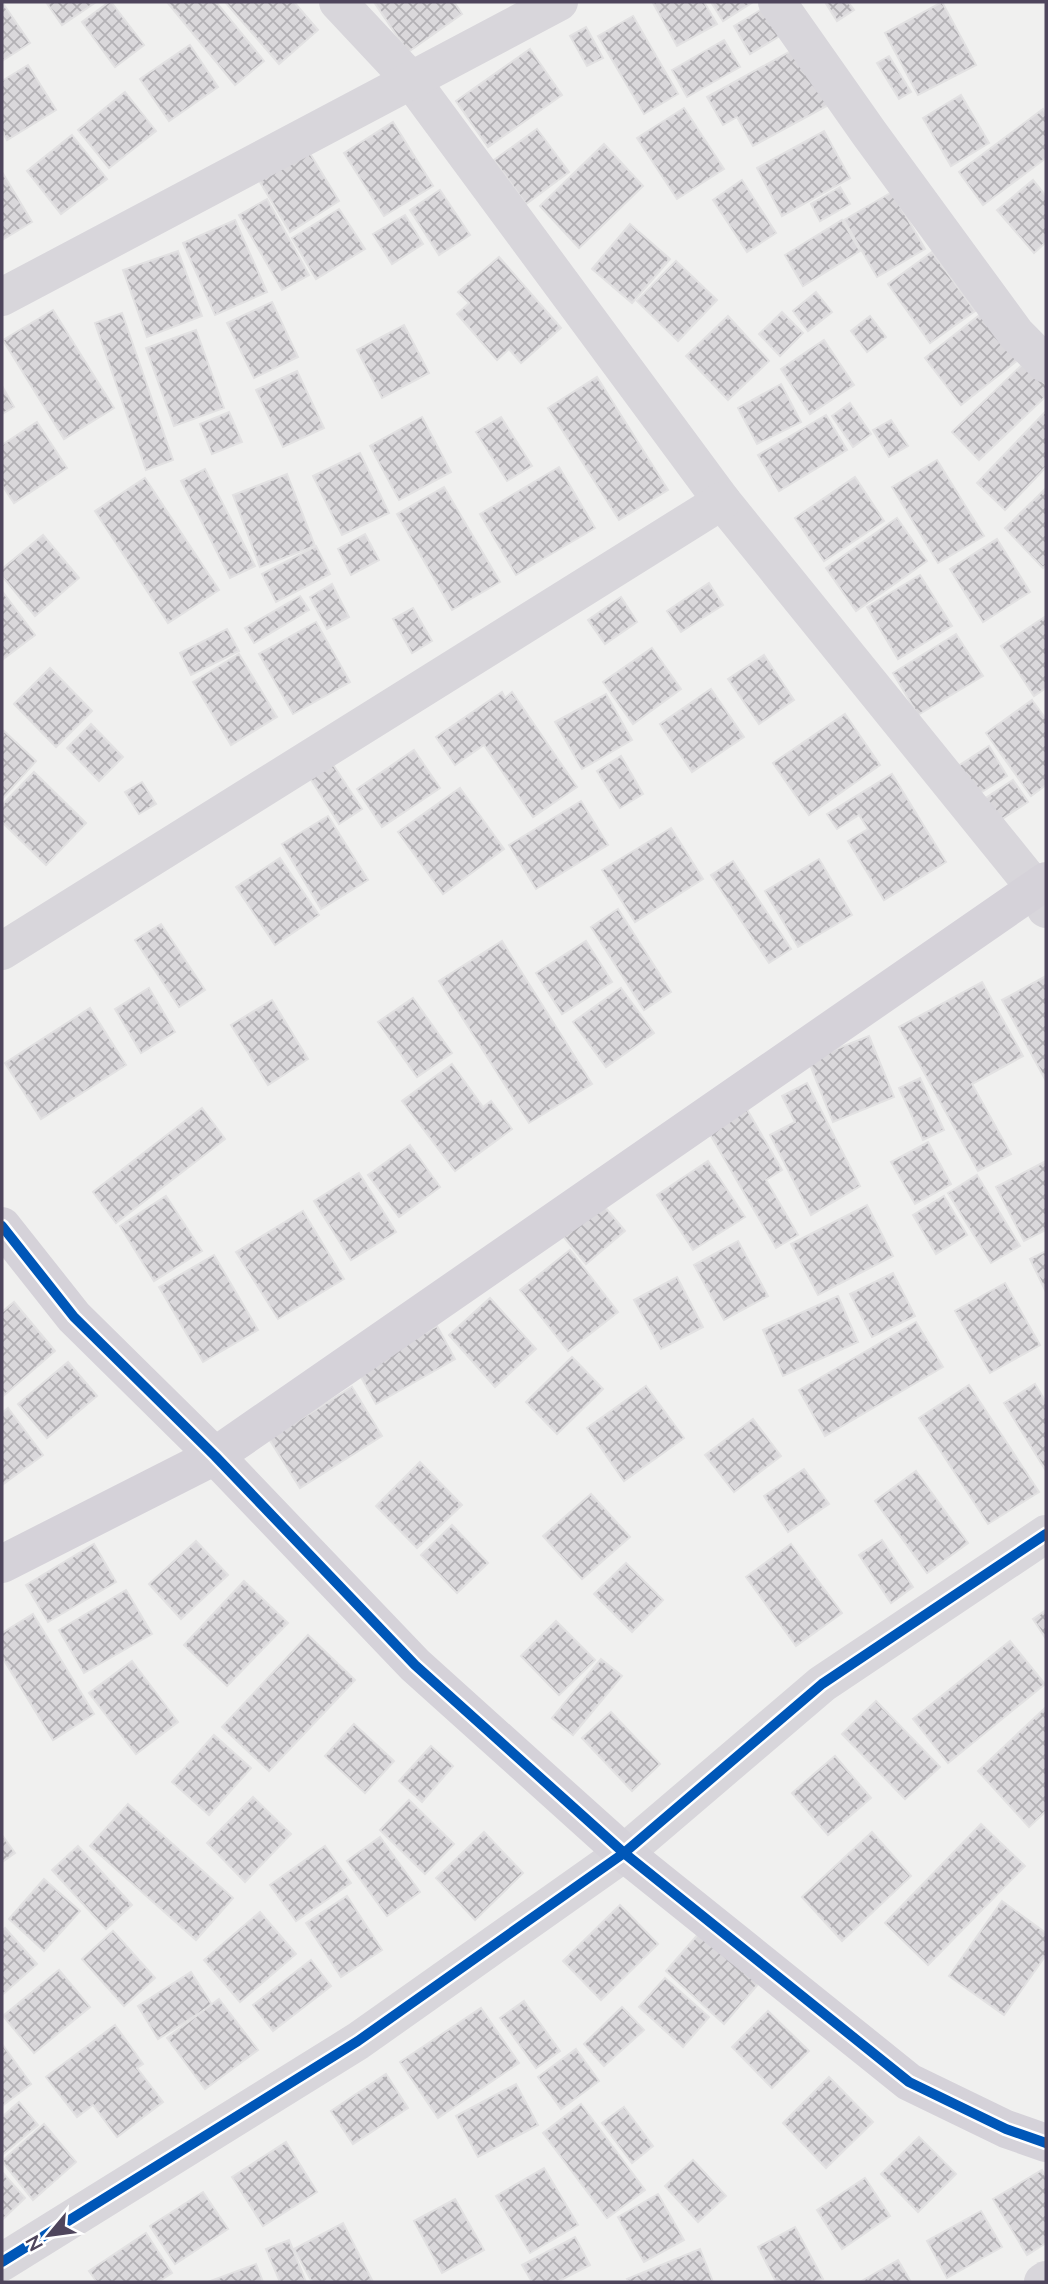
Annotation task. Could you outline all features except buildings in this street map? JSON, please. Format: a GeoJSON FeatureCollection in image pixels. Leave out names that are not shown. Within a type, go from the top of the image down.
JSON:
{"type":"FeatureCollection","features":[{"type":"Feature","properties":{"kind":"street"},"geometry":{"type":"LineString","coordinates":[[2,1564],[215,1456],[1043,893],[722,501],[411,80],[338,2]]}},
{"type":"Feature","properties":{"kind":"street"},"geometry":{"type":"LineString","coordinates":[[2,298],[559,2]]}},
{"type":"Feature","properties":{"kind":"street"},"geometry":{"type":"LineString","coordinates":[[777,2],[869,134],[1008,323],[1046,363]]}},
{"type":"Feature","properties":{"kind":"street"},"geometry":{"type":"LineString","coordinates":[[2,951],[722,501]]}},
{"type":"Feature","properties":{"kind":"street"},"geometry":{"type":"LineString","coordinates":[[2,1226],[75,1317],[215,1456],[415,1665],[624,1853],[909,2082],[1006,2129],[1046,2143]]}},
{"type":"Feature","properties":{"kind":"street"},"geometry":{"type":"LineString","coordinates":[[2,2262],[358,2041],[624,1853],[821,1684],[1046,1534]]}},
{"type":"Feature","properties":{"kind":"cycle path"},"geometry":{"type":"LineString","coordinates":[[2,1226],[74,1317],[215,1456],[415,1665],[624,1853],[909,2082],[1006,2129],[1046,2143]]}},
{"type":"Feature","properties":{"kind":"cycle path"},"geometry":{"type":"LineString","coordinates":[[2,2262],[358,2041],[624,1853],[822,1684],[1046,1534]]}}]}
